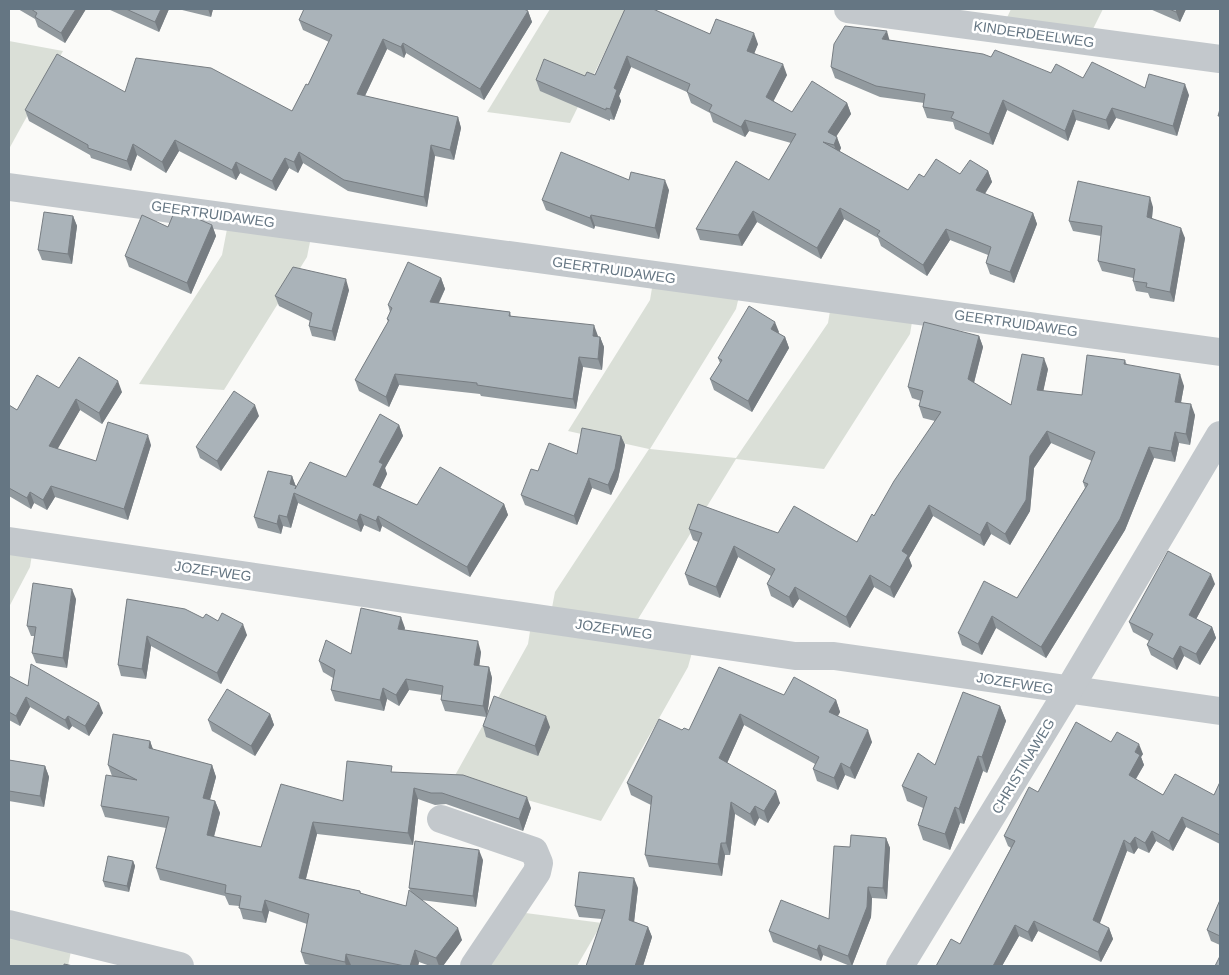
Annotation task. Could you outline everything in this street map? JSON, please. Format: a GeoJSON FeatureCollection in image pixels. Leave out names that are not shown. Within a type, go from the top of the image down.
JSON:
{"type":"FeatureCollection","features":[{"type":"Feature","properties":{"kind":"street","name":"KINDERDEELWEG"},"geometry":{"type":"LineString","coordinates":[[848,9],[1220,59]]}},
{"type":"Feature","properties":{"kind":"street","name":"GEERTRUIDAWEG"},"geometry":{"type":"LineString","coordinates":[[9,187],[1220,352]]}},
{"type":"Feature","properties":{"kind":"street","name":"CHRISTINAWEG"},"geometry":{"type":"LineString","coordinates":[[900,966],[1068,691],[1220,435]]}},
{"type":"Feature","properties":{"kind":"street","name":"JOZEFWEG"},"geometry":{"type":"LineString","coordinates":[[9,542],[795,656],[834,656],[1068,691],[1220,711]]}},
{"type":"Feature","properties":{"kind":"street"},"geometry":{"type":"LineString","coordinates":[[441,819],[534,850],[539,863],[537,872],[474,966]]}},
{"type":"Feature","properties":{"kind":"street"},"geometry":{"type":"LineString","coordinates":[[9,924],[180,966]]}},
{"type":"Feature","properties":{"kind":"shaded area"},"geometry":{"type":"Polygon","coordinates":[[[550,9],[626,9],[570,123],[487,112],[550,9]]]}},
{"type":"Feature","properties":{"kind":"shaded area"},"geometry":{"type":"Polygon","coordinates":[[[1011,9],[1103,9],[1091,33],[1005,22],[1011,9]]]}},
{"type":"Feature","properties":{"kind":"shaded area"},"geometry":{"type":"Polygon","coordinates":[[[9,41],[63,51],[9,149],[9,41]]]}},
{"type":"Feature","properties":{"kind":"shaded area"},"geometry":{"type":"Polygon","coordinates":[[[228,224],[311,237],[307,257],[224,390],[139,384],[222,255],[228,224]]]}},
{"type":"Feature","properties":{"kind":"shaded area"},"geometry":{"type":"Polygon","coordinates":[[[653,282],[740,292],[736,309],[650,449],[736,458],[828,323],[831,305],[913,316],[910,334],[824,469],[736,459],[635,624],[551,613],[555,592],[649,449],[568,431],[650,300],[653,282]]]}},
{"type":"Feature","properties":{"kind":"shaded area"},"geometry":{"type":"Polygon","coordinates":[[[9,551],[32,554],[30,567],[9,607],[9,551]]]}},
{"type":"Feature","properties":{"kind":"shaded area"},"geometry":{"type":"Polygon","coordinates":[[[531,625],[693,649],[688,667],[601,821],[453,779],[528,644],[531,625]]]}},
{"type":"Feature","properties":{"kind":"shaded area"},"geometry":{"type":"Polygon","coordinates":[[[518,912],[602,923],[577,966],[482,966],[518,912]]]}},
{"type":"Feature","properties":{"kind":"shaded area"},"geometry":{"type":"Polygon","coordinates":[[[9,937],[71,951],[68,966],[9,966],[9,937]]]}},
{"type":"Feature","properties":{"kind":"building"},"geometry":{"type":"Polygon","coordinates":[[[31,9],[76,9],[61,33],[35,17],[37,13],[31,9]]]}},
{"type":"Feature","properties":{"kind":"building"},"geometry":{"type":"Polygon","coordinates":[[[126,9],[161,9],[155,22],[126,9]]]}},
{"type":"Feature","properties":{"kind":"building"},"geometry":{"type":"Polygon","coordinates":[[[304,9],[524,9],[528,11],[480,89],[403,43],[401,47],[383,39],[357,94],[458,117],[450,150],[431,145],[424,197],[344,180],[299,152],[294,162],[285,158],[272,181],[236,162],[232,170],[175,140],[162,162],[133,144],[127,161],[88,148],[88,145],[25,110],[57,54],[125,92],[136,58],[211,68],[292,111],[306,84],[308,85],[332,35],[299,20],[304,9]]]}},
{"type":"Feature","properties":{"kind":"building"},"geometry":{"type":"Polygon","coordinates":[[[625,9],[653,9],[710,34],[716,19],[754,33],[747,51],[783,64],[766,97],[792,112],[812,81],[847,103],[828,132],[837,137],[834,145],[823,142],[908,190],[919,174],[924,177],[936,159],[960,174],[970,160],[988,171],[976,190],[1033,213],[1010,272],[986,263],[991,247],[946,229],[923,265],[877,235],[880,231],[840,208],[817,248],[753,211],[738,235],[696,229],[736,161],[769,180],[796,134],[745,120],[741,127],[709,111],[712,105],[687,92],[690,84],[627,56],[614,88],[617,90],[610,109],[606,108],[606,110],[536,80],[544,59],[585,76],[587,72],[595,75],[625,9]]]}},
{"type":"Feature","properties":{"kind":"building"},"geometry":{"type":"Polygon","coordinates":[[[845,26],[887,31],[882,39],[983,54],[991,57],[995,50],[1051,73],[1056,64],[1083,78],[1092,62],[1145,88],[1149,74],[1185,84],[1173,126],[1112,108],[1106,120],[1073,110],[1065,131],[1003,100],[989,134],[951,118],[954,112],[923,107],[925,94],[876,86],[831,67],[834,44],[845,26]]]}},
{"type":"Feature","properties":{"kind":"building"},"geometry":{"type":"Polygon","coordinates":[[[561,152],[629,180],[631,172],[665,180],[655,228],[591,215],[590,218],[542,200],[561,152]]]}},
{"type":"Feature","properties":{"kind":"building"},"geometry":{"type":"Polygon","coordinates":[[[1078,181],[1150,197],[1147,217],[1181,228],[1170,292],[1146,287],[1147,283],[1133,281],[1135,269],[1098,261],[1102,226],[1069,221],[1078,181]]]}},
{"type":"Feature","properties":{"kind":"building"},"geometry":{"type":"Polygon","coordinates":[[[44,212],[73,216],[68,254],[38,250],[44,212]]]}},
{"type":"Feature","properties":{"kind":"building"},"geometry":{"type":"Polygon","coordinates":[[[142,215],[168,227],[173,215],[196,218],[212,225],[187,283],[125,256],[142,215]]]}},
{"type":"Feature","properties":{"kind":"building"},"geometry":{"type":"Polygon","coordinates":[[[408,262],[441,278],[430,302],[510,312],[509,316],[594,325],[593,336],[600,337],[598,359],[579,357],[573,399],[477,385],[477,383],[395,374],[386,397],[355,380],[389,320],[387,319],[392,308],[388,305],[408,262]]]}},
{"type":"Feature","properties":{"kind":"building"},"geometry":{"type":"Polygon","coordinates":[[[293,267],[346,279],[332,331],[309,326],[312,313],[275,296],[293,267]]]}},
{"type":"Feature","properties":{"kind":"building"},"geometry":{"type":"Polygon","coordinates":[[[749,306],[775,322],[771,329],[785,337],[748,401],[710,379],[722,360],[718,358],[749,306]]]}},
{"type":"Feature","properties":{"kind":"building"},"geometry":{"type":"Polygon","coordinates":[[[924,322],[979,336],[968,379],[1011,405],[1022,354],[1044,358],[1037,390],[1082,395],[1087,355],[1125,360],[1124,364],[1180,374],[1175,402],[1191,404],[1186,434],[1175,432],[1171,451],[1149,447],[1120,519],[1041,647],[992,616],[978,644],[958,633],[984,581],[1017,598],[1088,484],[1083,482],[1095,452],[1047,431],[1030,456],[1026,500],[1005,534],[987,522],[980,535],[929,505],[902,551],[908,555],[890,587],[870,575],[846,617],[795,587],[789,597],[767,584],[775,569],[734,546],[716,587],[685,574],[702,533],[689,529],[698,504],[778,533],[794,506],[857,542],[872,514],[874,516],[894,481],[941,412],[919,406],[923,391],[908,387],[924,322]]]}},
{"type":"Feature","properties":{"kind":"building"},"geometry":{"type":"Polygon","coordinates":[[[79,357],[118,381],[99,413],[76,399],[49,446],[96,461],[108,422],[148,435],[124,509],[51,486],[43,500],[30,492],[27,498],[9,488],[9,405],[17,410],[37,375],[59,388],[79,357]]]}},
{"type":"Feature","properties":{"kind":"building"},"geometry":{"type":"Polygon","coordinates":[[[234,391],[255,405],[217,461],[196,447],[234,391]]]}},
{"type":"Feature","properties":{"kind":"building"},"geometry":{"type":"Polygon","coordinates":[[[380,414],[399,425],[379,462],[383,464],[373,485],[417,505],[440,467],[504,504],[467,567],[378,516],[376,521],[360,514],[357,521],[294,493],[287,517],[279,515],[277,524],[254,517],[268,471],[292,476],[290,484],[296,486],[295,489],[310,462],[346,477],[380,414]]]}},
{"type":"Feature","properties":{"kind":"building"},"geometry":{"type":"Polygon","coordinates":[[[582,428],[621,436],[615,469],[608,485],[589,478],[574,516],[521,495],[531,469],[538,471],[549,443],[577,454],[582,428]]]}},
{"type":"Feature","properties":{"kind":"building"},"geometry":{"type":"Polygon","coordinates":[[[1168,551],[1211,574],[1189,615],[1212,627],[1196,654],[1180,646],[1173,659],[1147,645],[1153,634],[1129,622],[1168,551]]]}},
{"type":"Feature","properties":{"kind":"building"},"geometry":{"type":"Polygon","coordinates":[[[33,583],[72,589],[63,658],[32,653],[36,627],[27,626],[33,583]]]}},
{"type":"Feature","properties":{"kind":"building"},"geometry":{"type":"Polygon","coordinates":[[[127,599],[185,609],[203,618],[206,614],[218,621],[222,613],[243,624],[217,673],[147,636],[142,669],[118,665],[127,599]]]}},
{"type":"Feature","properties":{"kind":"building"},"geometry":{"type":"Polygon","coordinates":[[[361,608],[401,617],[398,629],[478,641],[474,665],[489,667],[483,706],[441,700],[443,686],[406,679],[396,695],[383,688],[380,700],[331,690],[335,670],[319,661],[326,640],[351,654],[361,608]]]}},
{"type":"Feature","properties":{"kind":"building"},"geometry":{"type":"Polygon","coordinates":[[[31,664],[99,703],[85,726],[68,716],[65,720],[26,697],[16,716],[9,712],[9,676],[28,686],[31,664]]]}},
{"type":"Feature","properties":{"kind":"building"},"geometry":{"type":"Polygon","coordinates":[[[719,667],[784,695],[794,677],[836,700],[829,712],[868,730],[850,768],[841,763],[834,778],[813,769],[819,757],[740,714],[719,758],[776,791],[764,811],[755,806],[750,814],[731,802],[726,843],[721,843],[718,864],[645,855],[652,796],[627,783],[659,719],[682,730],[684,728],[689,730],[719,667]]]}},
{"type":"Feature","properties":{"kind":"building"},"geometry":{"type":"Polygon","coordinates":[[[227,689],[270,714],[251,746],[208,720],[227,689]]]}},
{"type":"Feature","properties":{"kind":"building"},"geometry":{"type":"Polygon","coordinates":[[[963,692],[1000,706],[982,757],[978,756],[959,809],[955,807],[945,834],[918,825],[927,797],[902,786],[918,753],[935,765],[963,692]]]}},
{"type":"Feature","properties":{"kind":"building"},"geometry":{"type":"Polygon","coordinates":[[[494,696],[546,716],[535,746],[483,726],[494,696]]]}},
{"type":"Feature","properties":{"kind":"building"},"geometry":{"type":"Polygon","coordinates":[[[1076,722],[1111,742],[1117,732],[1139,744],[1135,752],[1140,755],[1129,775],[1163,795],[1175,774],[1214,795],[1220,782],[1220,835],[1182,817],[1169,841],[1152,831],[1145,843],[1135,837],[1130,844],[1124,840],[1093,920],[1109,928],[1098,952],[1034,921],[1028,932],[1015,925],[993,966],[936,966],[951,939],[960,944],[1015,841],[1004,836],[1029,787],[1038,792],[1076,722]]]}},
{"type":"Feature","properties":{"kind":"building"},"geometry":{"type":"Polygon","coordinates":[[[113,734],[150,741],[149,748],[212,765],[203,798],[215,801],[207,835],[261,847],[281,784],[343,801],[347,761],[392,766],[391,772],[463,775],[527,797],[519,819],[442,793],[431,793],[414,788],[408,833],[313,822],[299,878],[360,891],[360,893],[406,906],[409,890],[458,928],[436,958],[415,950],[410,966],[346,954],[345,962],[301,952],[309,914],[265,900],[262,912],[239,908],[241,896],[225,893],[226,885],[156,868],[169,817],[101,806],[106,775],[137,780],[108,765],[113,734]]]}},
{"type":"Feature","properties":{"kind":"building"},"geometry":{"type":"Polygon","coordinates":[[[9,760],[45,766],[40,796],[9,791],[9,760]]]}},
{"type":"Feature","properties":{"kind":"building"},"geometry":{"type":"Polygon","coordinates":[[[851,835],[886,838],[883,888],[868,887],[867,907],[848,956],[819,945],[817,950],[769,931],[781,900],[829,919],[834,846],[850,847],[851,835]]]}},
{"type":"Feature","properties":{"kind":"building"},"geometry":{"type":"Polygon","coordinates":[[[415,841],[479,850],[473,896],[409,888],[415,841]]]}},
{"type":"Feature","properties":{"kind":"building"},"geometry":{"type":"Polygon","coordinates":[[[108,856],[133,861],[127,886],[103,881],[108,856]]]}},
{"type":"Feature","properties":{"kind":"building"},"geometry":{"type":"Polygon","coordinates":[[[579,872],[634,878],[629,920],[648,927],[635,966],[586,966],[605,910],[575,906],[579,872]]]}},
{"type":"Feature","properties":{"kind":"building"},"geometry":{"type":"Polygon","coordinates":[[[1220,900],[1220,936],[1207,930],[1220,900]]]}},
{"type":"Feature","properties":{"kind":"building"},"geometry":{"type":"Polygon","coordinates":[[[1220,956],[1220,966],[1215,966],[1220,956]]]}}]}
